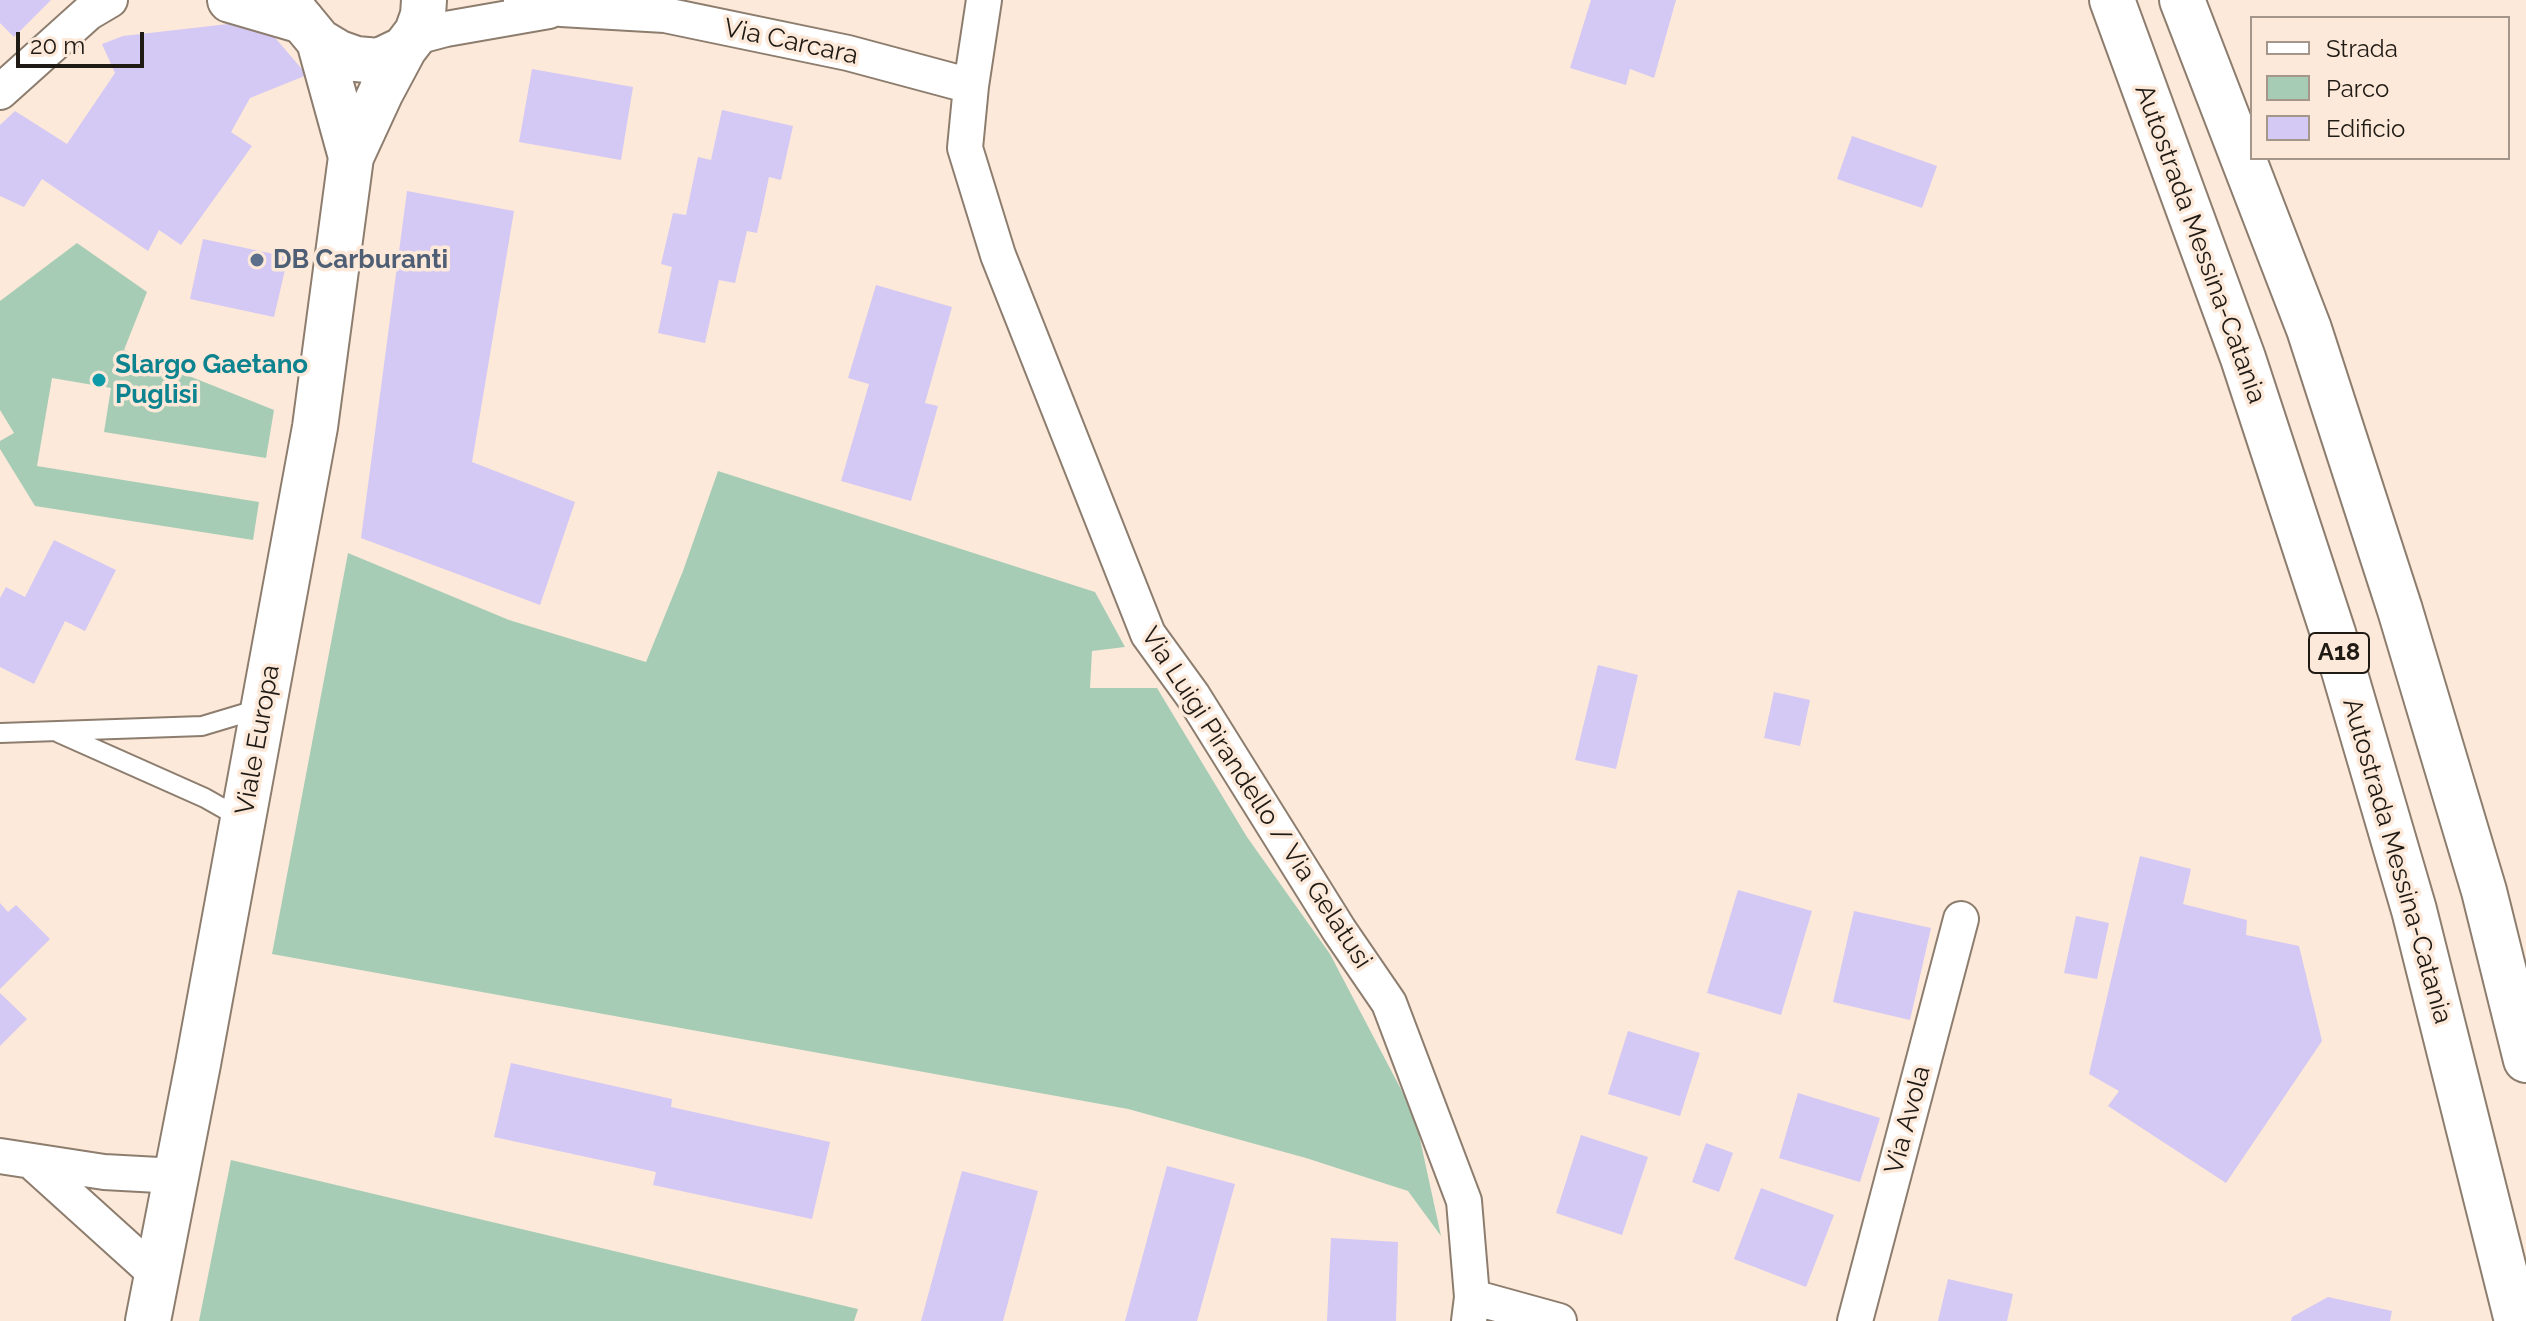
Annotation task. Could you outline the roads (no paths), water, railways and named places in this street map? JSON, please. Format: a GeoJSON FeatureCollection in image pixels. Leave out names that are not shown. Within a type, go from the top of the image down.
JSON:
{"type":"FeatureCollection","features":[{"type":"Feature","properties":{"kind":"main road"},"geometry":{"type":"LineString","coordinates":[[230,0],[304,21],[339,53],[356,59],[379,61],[414,29]]}},
{"type":"Feature","properties":{"kind":"main road","name":"Autostrada Messina-Catania"},"geometry":{"type":"LineString","coordinates":[[2112,0],[2243,358],[2333,633],[2414,910],[2517,1321]]}},
{"type":"Feature","properties":{"kind":"main road"},"geometry":{"type":"LineString","coordinates":[[2172,0],[2233,135]]}},
{"type":"Feature","properties":{"kind":"main road","name":"A18"},"geometry":{"type":"LineString","coordinates":[[2182,0],[2309,329],[2400,610],[2484,891],[2526,1060]]}},
{"type":"Feature","properties":{"kind":"main road"},"geometry":{"type":"LineString","coordinates":[[304,21],[351,157]]}},
{"type":"Feature","properties":{"kind":"main road"},"geometry":{"type":"LineString","coordinates":[[351,157],[414,29]]}},
{"type":"Feature","properties":{"kind":"main road","name":"Viale Europa"},"geometry":{"type":"LineString","coordinates":[[148,1321],[315,427],[351,157]]}},
{"type":"Feature","properties":{"kind":"street"},"geometry":{"type":"LineString","coordinates":[[0,92],[88,13],[110,0]]}},
{"type":"Feature","properties":{"kind":"street"},"geometry":{"type":"LineString","coordinates":[[521,0],[561,9]]}},
{"type":"Feature","properties":{"kind":"street","name":"Via Luigi Pirandello / Via Gelatusi"},"geometry":{"type":"LineString","coordinates":[[984,0],[965,148],[998,255],[1148,634],[1193,696],[1339,930],[1389,1003],[1464,1201],[1471,1309]]}},
{"type":"Feature","properties":{"kind":"street"},"geometry":{"type":"LineString","coordinates":[[414,29],[446,29],[561,9]]}},
{"type":"Feature","properties":{"kind":"street","name":"Via Carcara"},"geometry":{"type":"LineString","coordinates":[[561,9],[665,15],[848,53],[971,86]]}},
{"type":"Feature","properties":{"kind":"street","name":"Via Avola"},"geometry":{"type":"LineString","coordinates":[[1855,1321],[1961,919]]}},
{"type":"Feature","properties":{"kind":"street"},"geometry":{"type":"LineString","coordinates":[[16,1159],[104,1172],[177,1176]]}},
{"type":"Feature","properties":{"kind":"street"},"geometry":{"type":"LineString","coordinates":[[16,1159],[157,1275]]}},
{"type":"Feature","properties":{"kind":"street"},"geometry":{"type":"LineString","coordinates":[[1471,1309],[1559,1321]]}},
{"type":"Feature","properties":{"kind":"lane"},"geometry":{"type":"LineString","coordinates":[[0,733],[202,726],[264,707]]}},
{"type":"Feature","properties":{"kind":"lane"},"geometry":{"type":"LineString","coordinates":[[53,730],[205,798],[244,820]]}},
{"type":"Feature","properties":{"kind":"place","name":"DB Carburanti"},"geometry":{"type":"Point","coordinates":[257,260]}},
{"type":"Feature","properties":{"kind":"place","name":"Slargo Gaetano Puglisi"},"geometry":{"type":"Point","coordinates":[99,380]}}]}
